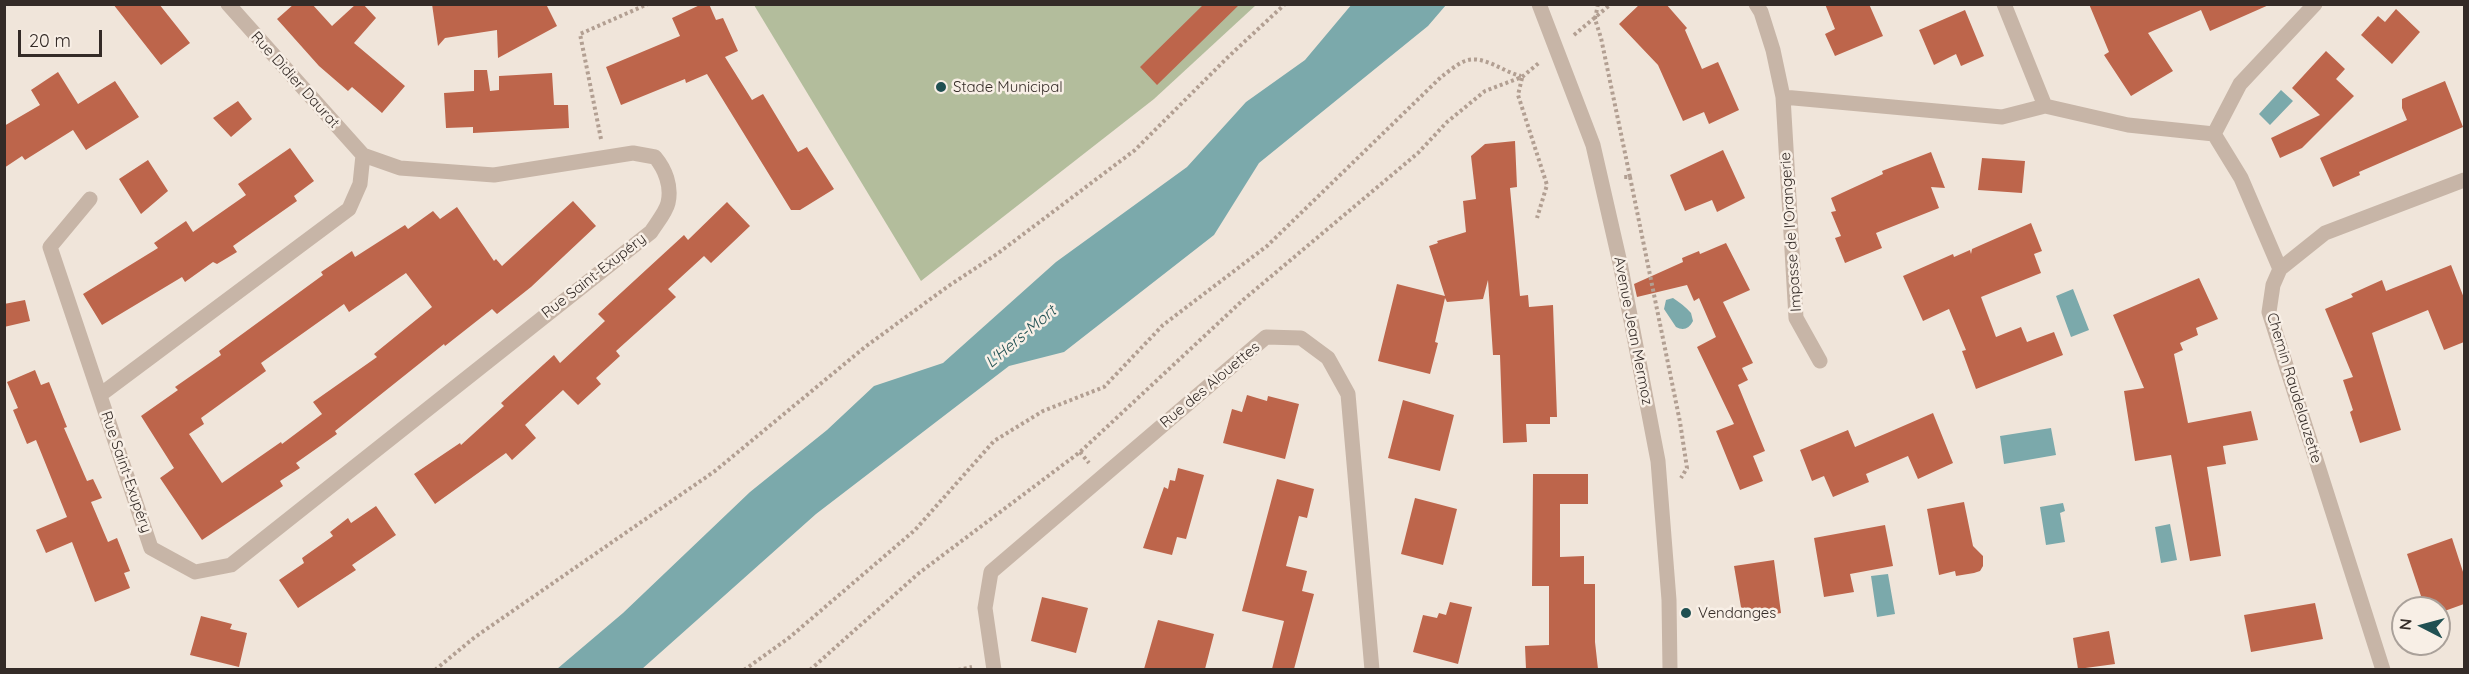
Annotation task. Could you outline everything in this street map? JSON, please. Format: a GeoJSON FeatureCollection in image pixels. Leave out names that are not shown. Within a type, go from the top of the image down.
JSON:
{"type":"FeatureCollection","features":[{"type":"Feature","properties":{"kind":"street","name":"Rue Didier Daurat"},"geometry":{"type":"LineString","coordinates":[[228,4],[363,155]]}},
{"type":"Feature","properties":{"kind":"street","name":"Avenue Jean Mermoz"},"geometry":{"type":"LineString","coordinates":[[1539,4],[1593,146],[1620,263],[1658,461],[1669,600],[1670,669]]}},
{"type":"Feature","properties":{"kind":"street","name":"Impasse de l'Orangerie"},"geometry":{"type":"LineString","coordinates":[[1756,4],[1761,12],[1773,50],[1783,97],[1796,318],[1821,361]]}},
{"type":"Feature","properties":{"kind":"street"},"geometry":{"type":"LineString","coordinates":[[2004,4],[2045,106]]}},
{"type":"Feature","properties":{"kind":"street"},"geometry":{"type":"LineString","coordinates":[[2214,134],[2240,84],[2315,4]]}},
{"type":"Feature","properties":{"kind":"street"},"geometry":{"type":"LineString","coordinates":[[1783,97],[2002,117],[2045,106],[2128,125],[2214,134]]}},
{"type":"Feature","properties":{"kind":"street"},"geometry":{"type":"LineString","coordinates":[[2214,134],[2241,178],[2280,269],[2325,232],[2464,180]]}},
{"type":"Feature","properties":{"kind":"street","name":"Rue Saint-Exupéry"},"geometry":{"type":"LineString","coordinates":[[90,199],[50,247],[100,395],[152,548],[195,572],[231,565],[651,232],[668,203],[667,178],[662,165],[655,157],[633,153],[494,175],[400,168],[363,155],[360,184],[349,209],[100,395]]}},
{"type":"Feature","properties":{"kind":"street","name":"Chemin Raudelauzette"},"geometry":{"type":"LineString","coordinates":[[2280,269],[2273,285],[2269,312],[2382,669]]}},
{"type":"Feature","properties":{"kind":"street","name":"Rue des Alouettes"},"geometry":{"type":"LineString","coordinates":[[994,669],[985,608],[991,572],[1266,338],[1301,339],[1319,351],[1328,358],[1348,394],[1372,669]]}},
{"type":"Feature","properties":{"kind":"path"},"geometry":{"type":"LineString","coordinates":[[604,157],[580,34],[648,4]]}},
{"type":"Feature","properties":{"kind":"path"},"geometry":{"type":"LineString","coordinates":[[435,669],[476,637],[715,471],[866,347],[947,287],[997,254],[1135,150],[1285,4]]}},
{"type":"Feature","properties":{"kind":"path"},"geometry":{"type":"LineString","coordinates":[[1598,4],[1595,19],[1630,177],[1680,422],[1687,468],[1681,478],[1659,482]]}},
{"type":"Feature","properties":{"kind":"path"},"geometry":{"type":"LineString","coordinates":[[1595,19],[1611,4]]}},
{"type":"Feature","properties":{"kind":"path"},"geometry":{"type":"LineString","coordinates":[[744,669],[790,637],[915,530],[994,441],[1043,411],[1104,387],[1162,325],[1267,246],[1440,77],[1465,61],[1480,59],[1507,73],[1522,77]]}},
{"type":"Feature","properties":{"kind":"path"},"geometry":{"type":"LineString","coordinates":[[1522,77],[1518,95],[1547,184],[1537,218]]}},
{"type":"Feature","properties":{"kind":"path"},"geometry":{"type":"LineString","coordinates":[[810,669],[919,573],[1080,452],[1243,300],[1418,153],[1447,122],[1485,91],[1522,77]]}},
{"type":"Feature","properties":{"kind":"path"},"geometry":{"type":"LineString","coordinates":[[1619,168],[1623,178],[1630,177]]}},
{"type":"Feature","properties":{"kind":"green space"},"geometry":{"type":"Polygon","coordinates":[[[754,5],[1256,5],[1154,99],[921,281],[754,5]]]}},
{"type":"Feature","properties":{"kind":"water","name":"L'Hers-Mort"},"geometry":{"type":"Polygon","coordinates":[[[1352,4],[1446,5],[1428,26],[1259,163],[1214,235],[1064,352],[1009,366],[816,514],[642,669],[557,669],[623,613],[750,492],[827,430],[874,386],[943,363],[1056,262],[1187,167],[1246,102],[1305,60],[1352,4]]]}},
{"type":"Feature","properties":{"kind":"water"},"geometry":{"type":"Polygon","coordinates":[[[2281,90],[2293,101],[2270,125],[2259,114],[2281,90]]]}},
{"type":"Feature","properties":{"kind":"water"},"geometry":{"type":"Polygon","coordinates":[[[2073,289],[2089,330],[2071,337],[2056,296],[2073,289]]]}},
{"type":"Feature","properties":{"kind":"water"},"geometry":{"type":"Polygon","coordinates":[[[1673,298],[1691,313],[1693,321],[1690,326],[1681,329],[1676,327],[1664,309],[1666,300],[1673,298]]]}},
{"type":"Feature","properties":{"kind":"water"},"geometry":{"type":"Polygon","coordinates":[[[2051,428],[2056,455],[2004,464],[2000,436],[2051,428]]]}},
{"type":"Feature","properties":{"kind":"water"},"geometry":{"type":"Polygon","coordinates":[[[2063,503],[2065,511],[2060,513],[2065,542],[2046,545],[2040,507],[2063,503]]]}},
{"type":"Feature","properties":{"kind":"water"},"geometry":{"type":"Polygon","coordinates":[[[2170,524],[2177,560],[2161,563],[2155,527],[2170,524]]]}},
{"type":"Feature","properties":{"kind":"water"},"geometry":{"type":"Polygon","coordinates":[[[1888,574],[1895,614],[1877,617],[1871,576],[1888,574]]]}},
{"type":"Feature","properties":{"kind":"building"},"geometry":{"type":"Polygon","coordinates":[[[113,4],[159,4],[190,43],[161,65],[113,4]]]}},
{"type":"Feature","properties":{"kind":"building"},"geometry":{"type":"Polygon","coordinates":[[[294,4],[312,4],[332,26],[356,4],[363,4],[376,18],[354,43],[405,86],[382,113],[352,87],[348,91],[319,66],[277,19],[294,4]]]}},
{"type":"Feature","properties":{"kind":"building"},"geometry":{"type":"Polygon","coordinates":[[[432,4],[546,4],[557,26],[498,58],[497,30],[445,38],[438,46],[432,4]]]}},
{"type":"Feature","properties":{"kind":"building"},"geometry":{"type":"Polygon","coordinates":[[[702,4],[709,4],[716,20],[723,18],[738,51],[725,57],[752,100],[763,94],[798,152],[807,147],[834,189],[800,210],[791,210],[707,74],[686,83],[685,79],[621,105],[606,67],[680,36],[672,18],[702,4]]]}},
{"type":"Feature","properties":{"kind":"building"},"geometry":{"type":"Polygon","coordinates":[[[1204,4],[1240,4],[1157,85],[1140,67],[1204,4]]]}},
{"type":"Feature","properties":{"kind":"building"},"geometry":{"type":"Polygon","coordinates":[[[1640,4],[1666,4],[1687,28],[1685,30],[1702,69],[1718,62],[1739,110],[1709,124],[1704,112],[1683,121],[1658,65],[1619,24],[1640,4]]]}},
{"type":"Feature","properties":{"kind":"building"},"geometry":{"type":"Polygon","coordinates":[[[1825,4],[1869,4],[1883,36],[1835,56],[1825,34],[1835,29],[1825,4]]]}},
{"type":"Feature","properties":{"kind":"building"},"geometry":{"type":"Polygon","coordinates":[[[2089,4],[2271,4],[2210,31],[2201,10],[2148,33],[2173,71],[2131,96],[2104,55],[2109,52],[2089,4]]]}},
{"type":"Feature","properties":{"kind":"building"},"geometry":{"type":"Polygon","coordinates":[[[2396,9],[2420,32],[2392,64],[2361,35],[2378,16],[2385,22],[2396,9]]]}},
{"type":"Feature","properties":{"kind":"building"},"geometry":{"type":"Polygon","coordinates":[[[1965,10],[1984,56],[1961,66],[1956,54],[1934,65],[1919,30],[1965,10]]]}},
{"type":"Feature","properties":{"kind":"building"},"geometry":{"type":"Polygon","coordinates":[[[2326,51],[2345,69],[2336,79],[2354,96],[2302,148],[2280,158],[2271,138],[2320,115],[2292,88],[2326,51]]]}},
{"type":"Feature","properties":{"kind":"building"},"geometry":{"type":"Polygon","coordinates":[[[474,70],[487,70],[490,91],[499,90],[499,76],[552,73],[554,105],[568,105],[569,128],[473,133],[473,127],[446,128],[444,93],[474,91],[474,70]]]}},
{"type":"Feature","properties":{"kind":"building"},"geometry":{"type":"Polygon","coordinates":[[[58,72],[78,104],[115,81],[139,117],[86,150],[73,130],[25,160],[22,156],[4,168],[4,126],[40,105],[31,90],[58,72]]]}},
{"type":"Feature","properties":{"kind":"building"},"geometry":{"type":"Polygon","coordinates":[[[2445,81],[2463,127],[2359,172],[2360,175],[2333,187],[2320,158],[2407,120],[2402,108],[2402,99],[2445,81]]]}},
{"type":"Feature","properties":{"kind":"building"},"geometry":{"type":"Polygon","coordinates":[[[238,101],[252,119],[231,137],[213,118],[238,101]]]}},
{"type":"Feature","properties":{"kind":"building"},"geometry":{"type":"Polygon","coordinates":[[[1515,141],[1517,187],[1510,188],[1520,296],[1528,295],[1529,307],[1553,305],[1557,417],[1550,417],[1550,424],[1526,424],[1527,442],[1503,443],[1500,355],[1493,355],[1488,280],[1483,299],[1447,302],[1445,298],[1435,342],[1438,343],[1430,374],[1378,361],[1397,284],[1445,296],[1429,246],[1438,243],[1437,241],[1466,232],[1463,201],[1476,199],[1471,156],[1485,144],[1515,141]]]}},
{"type":"Feature","properties":{"kind":"building"},"geometry":{"type":"Polygon","coordinates":[[[290,148],[314,181],[294,196],[297,201],[233,246],[237,252],[217,264],[213,262],[185,282],[182,277],[102,325],[83,294],[158,248],[154,243],[186,221],[193,232],[246,195],[238,184],[290,148]]]}},
{"type":"Feature","properties":{"kind":"building"},"geometry":{"type":"Polygon","coordinates":[[[1723,150],[1745,198],[1717,212],[1712,200],[1685,211],[1670,175],[1723,150]]]}},
{"type":"Feature","properties":{"kind":"building"},"geometry":{"type":"Polygon","coordinates":[[[1931,152],[1945,188],[1931,187],[1939,208],[1876,233],[1882,248],[1845,263],[1835,238],[1841,236],[1831,212],[1836,211],[1831,198],[1883,174],[1882,171],[1931,152]]]}},
{"type":"Feature","properties":{"kind":"building"},"geometry":{"type":"Polygon","coordinates":[[[1982,158],[2025,161],[2022,193],[1978,190],[1982,158]]]}},
{"type":"Feature","properties":{"kind":"building"},"geometry":{"type":"Polygon","coordinates":[[[148,160],[168,191],[141,214],[119,179],[148,160]]]}},
{"type":"Feature","properties":{"kind":"building"},"geometry":{"type":"Polygon","coordinates":[[[573,201],[596,226],[531,287],[497,314],[492,309],[445,346],[444,344],[335,431],[337,434],[296,463],[300,468],[280,481],[283,486],[202,540],[160,478],[174,468],[141,416],[178,390],[175,387],[221,355],[219,351],[323,275],[321,272],[352,251],[355,257],[405,225],[408,229],[433,211],[440,219],[457,207],[494,261],[496,259],[502,266],[573,201]],[[406,273],[349,312],[344,304],[261,363],[266,371],[201,418],[204,424],[189,434],[222,483],[281,442],[282,444],[322,414],[313,402],[377,357],[374,354],[432,307],[406,273]]]}},
{"type":"Feature","properties":{"kind":"building"},"geometry":{"type":"Polygon","coordinates":[[[727,202],[750,226],[711,263],[704,256],[668,289],[676,297],[616,351],[620,356],[596,378],[601,384],[578,405],[563,390],[525,425],[536,438],[512,460],[506,453],[435,504],[414,474],[460,443],[461,445],[504,406],[501,403],[554,355],[560,363],[605,321],[598,314],[684,235],[688,240],[727,202]]]}},
{"type":"Feature","properties":{"kind":"building"},"geometry":{"type":"Polygon","coordinates":[[[2031,223],[2042,251],[2034,254],[2041,273],[1981,297],[1996,337],[2021,327],[2027,342],[2054,332],[2063,355],[1976,389],[1962,351],[1966,350],[1949,309],[1923,321],[1903,276],[1953,254],[1954,257],[1970,250],[1971,254],[1972,249],[2031,223]]]}},
{"type":"Feature","properties":{"kind":"building"},"geometry":{"type":"Polygon","coordinates":[[[1726,243],[1750,290],[1723,302],[1753,363],[1742,368],[1748,380],[1738,385],[1765,451],[1753,456],[1763,481],[1740,490],[1716,431],[1734,424],[1697,347],[1716,337],[1699,298],[1694,301],[1687,285],[1637,297],[1634,284],[1683,262],[1682,258],[1699,251],[1700,254],[1726,243]]]}},
{"type":"Feature","properties":{"kind":"building"},"geometry":{"type":"Polygon","coordinates":[[[2451,265],[2464,298],[2464,342],[2444,350],[2428,310],[2372,333],[2401,430],[2360,443],[2350,412],[2353,410],[2343,380],[2353,377],[2325,309],[2353,297],[2351,294],[2382,280],[2386,291],[2451,265]]]}},
{"type":"Feature","properties":{"kind":"building"},"geometry":{"type":"Polygon","coordinates":[[[2199,278],[2218,319],[2196,328],[2198,335],[2180,343],[2183,350],[2174,354],[2188,423],[2251,411],[2258,440],[2223,446],[2226,464],[2207,467],[2221,556],[2190,561],[2171,455],[2135,461],[2124,391],[2144,388],[2113,315],[2199,278]]]}},
{"type":"Feature","properties":{"kind":"building"},"geometry":{"type":"Polygon","coordinates":[[[25,300],[30,321],[4,327],[4,304],[25,300]]]}},
{"type":"Feature","properties":{"kind":"building"},"geometry":{"type":"Polygon","coordinates":[[[35,370],[41,385],[49,382],[67,427],[64,428],[87,481],[93,479],[102,498],[91,502],[108,542],[117,538],[130,571],[124,573],[130,588],[95,602],[72,542],[46,553],[36,530],[67,517],[36,440],[27,444],[13,410],[18,408],[7,382],[35,370]]]}},
{"type":"Feature","properties":{"kind":"building"},"geometry":{"type":"Polygon","coordinates":[[[1247,395],[1267,401],[1268,396],[1299,404],[1285,459],[1223,443],[1232,409],[1242,412],[1247,395]]]}},
{"type":"Feature","properties":{"kind":"building"},"geometry":{"type":"Polygon","coordinates":[[[1403,400],[1454,415],[1440,471],[1388,458],[1403,400]]]}},
{"type":"Feature","properties":{"kind":"building"},"geometry":{"type":"Polygon","coordinates":[[[1933,413],[1953,463],[1918,479],[1908,456],[1866,474],[1869,482],[1833,497],[1824,476],[1812,481],[1800,450],[1848,430],[1855,447],[1933,413]]]}},
{"type":"Feature","properties":{"kind":"building"},"geometry":{"type":"Polygon","coordinates":[[[1178,468],[1204,475],[1186,539],[1177,537],[1172,555],[1143,548],[1164,487],[1168,489],[1170,480],[1175,481],[1178,468]]]}},
{"type":"Feature","properties":{"kind":"building"},"geometry":{"type":"Polygon","coordinates":[[[1533,474],[1588,474],[1588,504],[1560,504],[1560,557],[1584,556],[1584,584],[1595,584],[1595,642],[1598,669],[1526,669],[1525,646],[1549,645],[1549,586],[1532,586],[1533,474]]]}},
{"type":"Feature","properties":{"kind":"building"},"geometry":{"type":"Polygon","coordinates":[[[1277,479],[1314,489],[1307,518],[1299,516],[1286,566],[1307,571],[1302,591],[1314,594],[1294,669],[1272,669],[1284,621],[1242,611],[1277,479]]]}},
{"type":"Feature","properties":{"kind":"building"},"geometry":{"type":"Polygon","coordinates":[[[1415,498],[1457,509],[1443,565],[1401,554],[1415,498]]]}},
{"type":"Feature","properties":{"kind":"building"},"geometry":{"type":"Polygon","coordinates":[[[1964,502],[1973,546],[1983,556],[1983,566],[1980,571],[1974,573],[1956,576],[1955,571],[1939,575],[1927,509],[1964,502]]]}},
{"type":"Feature","properties":{"kind":"building"},"geometry":{"type":"Polygon","coordinates":[[[376,506],[396,535],[352,565],[356,570],[298,608],[279,580],[304,563],[302,558],[333,536],[330,532],[348,518],[351,523],[376,506]]]}},
{"type":"Feature","properties":{"kind":"building"},"geometry":{"type":"Polygon","coordinates":[[[1885,525],[1893,566],[1850,574],[1854,592],[1824,597],[1814,538],[1885,525]]]}},
{"type":"Feature","properties":{"kind":"building"},"geometry":{"type":"Polygon","coordinates":[[[2452,538],[2464,575],[2464,604],[2451,609],[2451,596],[2421,596],[2407,554],[2452,538]]]}},
{"type":"Feature","properties":{"kind":"building"},"geometry":{"type":"Polygon","coordinates":[[[1774,560],[1781,613],[1743,619],[1734,566],[1774,560]]]}},
{"type":"Feature","properties":{"kind":"building"},"geometry":{"type":"Polygon","coordinates":[[[1042,597],[1088,608],[1076,653],[1031,641],[1042,597]]]}},
{"type":"Feature","properties":{"kind":"building"},"geometry":{"type":"Polygon","coordinates":[[[1450,602],[1472,607],[1458,664],[1413,652],[1423,615],[1437,618],[1439,613],[1446,615],[1450,602]]]}},
{"type":"Feature","properties":{"kind":"building"},"geometry":{"type":"Polygon","coordinates":[[[2315,603],[2323,639],[2251,652],[2244,615],[2315,603]]]}},
{"type":"Feature","properties":{"kind":"building"},"geometry":{"type":"Polygon","coordinates":[[[201,616],[232,624],[230,629],[247,633],[239,667],[190,655],[201,616]]]}},
{"type":"Feature","properties":{"kind":"building"},"geometry":{"type":"Polygon","coordinates":[[[1158,620],[1214,634],[1205,669],[1144,669],[1158,620]]]}},
{"type":"Feature","properties":{"kind":"building"},"geometry":{"type":"Polygon","coordinates":[[[2109,631],[2115,664],[2078,669],[2073,638],[2109,631]]]}},
{"type":"Feature","properties":{"kind":"place","name":"Stade Municipal"},"geometry":{"type":"Point","coordinates":[941,87]}},
{"type":"Feature","properties":{"kind":"place","name":"Vendanges"},"geometry":{"type":"Point","coordinates":[1686,613]}}]}
